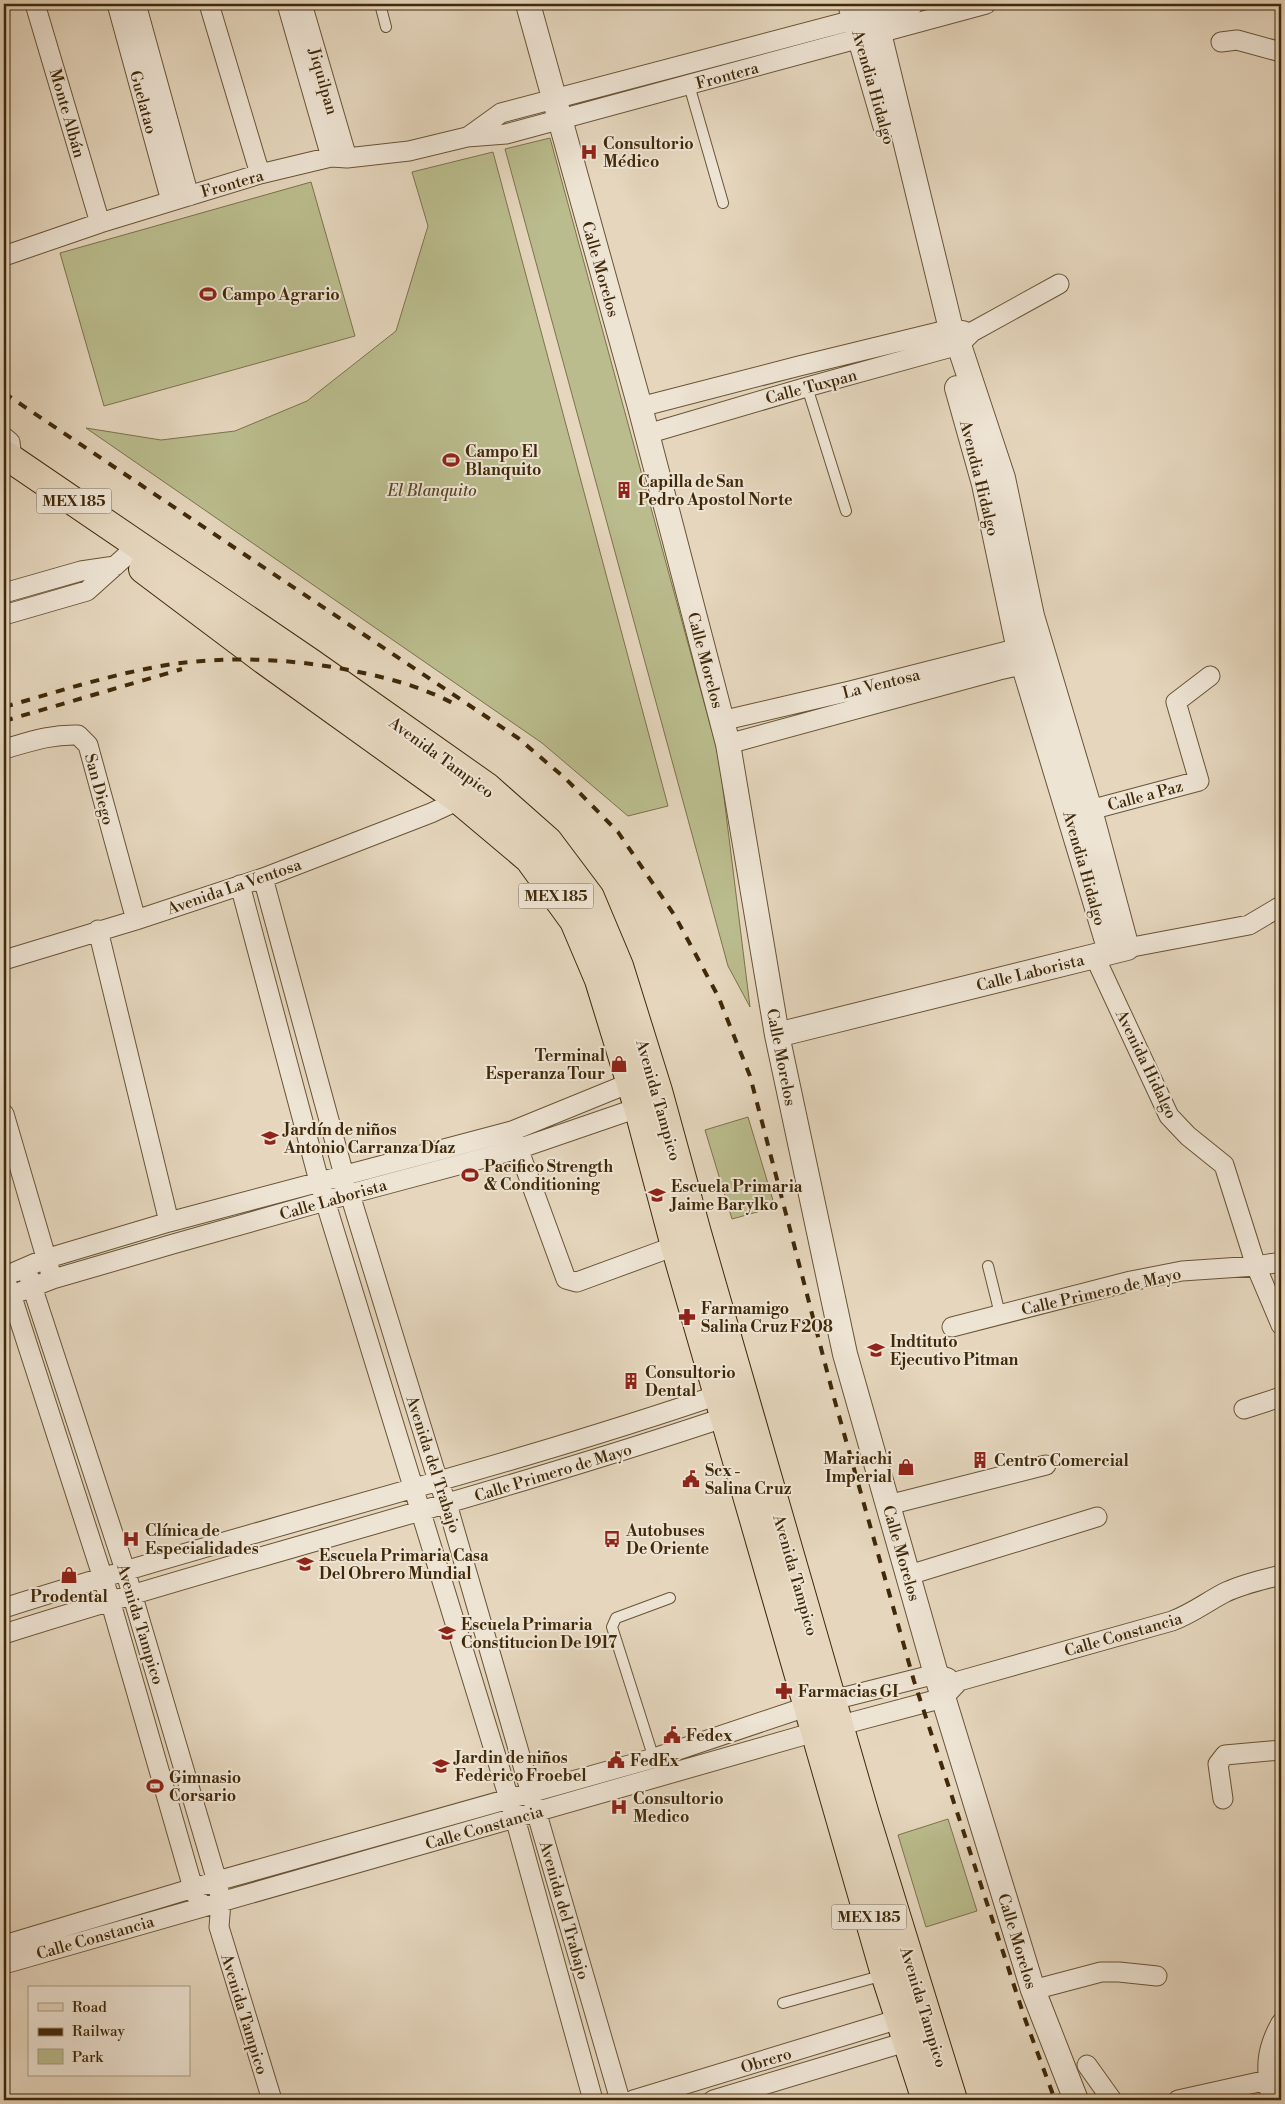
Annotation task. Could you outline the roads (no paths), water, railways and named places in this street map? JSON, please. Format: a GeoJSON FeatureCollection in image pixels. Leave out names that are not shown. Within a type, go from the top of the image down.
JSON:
{"type":"FeatureCollection","features":[{"type":"Feature","properties":{"kind":"main road","name":"Avenida Tampico"},"geometry":{"type":"LineString","coordinates":[[6,456],[125,555],[264,660],[459,800],[529,859],[574,921],[645,1091],[726,1334],[824,1716],[885,1974],[926,2100]]}},
{"type":"Feature","properties":{"kind":"main road","name":"Avenida Tampico"},"geometry":{"type":"LineString","coordinates":[[125,555],[311,663],[487,786],[548,841],[590,897],[619,966],[676,1246],[722,1406],[953,2100]]}},
{"type":"Feature","properties":{"kind":"street","name":"Monte Albán"},"geometry":{"type":"LineString","coordinates":[[35,4],[100,223]]}},
{"type":"Feature","properties":{"kind":"street","name":"Guelatao"},"geometry":{"type":"LineString","coordinates":[[117,4],[171,201]]}},
{"type":"Feature","properties":{"kind":"street","name":"Guelatao"},"geometry":{"type":"LineString","coordinates":[[136,4],[189,196]]}},
{"type":"Feature","properties":{"kind":"street"},"geometry":{"type":"LineString","coordinates":[[209,4],[260,174]]}},
{"type":"Feature","properties":{"kind":"street","name":"Jiquilpan"},"geometry":{"type":"LineString","coordinates":[[287,4],[339,157]]}},
{"type":"Feature","properties":{"kind":"street","name":"Jiquilpan"},"geometry":{"type":"LineString","coordinates":[[302,4],[339,157]]}},
{"type":"Feature","properties":{"kind":"street","name":"Calle Morelos"},"geometry":{"type":"LineString","coordinates":[[528,4],[640,407],[728,744],[777,1035],[845,1354],[943,1698],[1033,1990],[1076,2100]]}},
{"type":"Feature","properties":{"kind":"street","name":"Frontera"},"geometry":{"type":"LineString","coordinates":[[467,137],[501,114],[554,98],[864,19],[914,4]]}},
{"type":"Feature","properties":{"kind":"street","name":"Frontera"},"geometry":{"type":"LineString","coordinates":[[4,256],[100,223],[260,174],[339,157],[409,151],[467,137],[506,134],[559,121],[689,85],[864,19],[986,4]]}},
{"type":"Feature","properties":{"kind":"street","name":"Avendia Hidalgo"},"geometry":{"type":"LineString","coordinates":[[864,19],[954,338],[984,484],[1032,654],[1110,952]]}},
{"type":"Feature","properties":{"kind":"street"},"geometry":{"type":"LineString","coordinates":[[1221,42],[1237,40],[1281,52]]}},
{"type":"Feature","properties":{"kind":"street","name":"Calle Tuxpan"},"geometry":{"type":"LineString","coordinates":[[647,434],[807,386],[954,338],[1059,284]]}},
{"type":"Feature","properties":{"kind":"street","name":"Calle Tuxpan"},"geometry":{"type":"LineString","coordinates":[[640,407],[799,366],[954,338]]}},
{"type":"Feature","properties":{"kind":"street"},"geometry":{"type":"LineString","coordinates":[[4,593],[81,571],[125,555]]}},
{"type":"Feature","properties":{"kind":"street"},"geometry":{"type":"LineString","coordinates":[[4,616],[87,591],[125,555]]}},
{"type":"Feature","properties":{"kind":"street","name":"Avendia Hidalgo"},"geometry":{"type":"LineString","coordinates":[[1032,654],[1090,810],[1110,952]]}},
{"type":"Feature","properties":{"kind":"street","name":"La Ventosa"},"geometry":{"type":"LineString","coordinates":[[721,721],[1032,654]]}},
{"type":"Feature","properties":{"kind":"street","name":"La Ventosa"},"geometry":{"type":"LineString","coordinates":[[728,744],[1032,654]]}},
{"type":"Feature","properties":{"kind":"street","name":"Calle a Paz"},"geometry":{"type":"LineString","coordinates":[[1090,810],[1200,781],[1176,702],[1210,676]]}},
{"type":"Feature","properties":{"kind":"street","name":"San Diego"},"geometry":{"type":"LineString","coordinates":[[4,749],[64,734],[78,736],[88,745],[136,920]]}},
{"type":"Feature","properties":{"kind":"street","name":"Avenida La Ventosa"},"geometry":{"type":"LineString","coordinates":[[4,960],[136,920],[263,878],[459,800]]}},
{"type":"Feature","properties":{"kind":"street","name":"Avenida del Trabajo"},"geometry":{"type":"LineString","coordinates":[[263,878],[344,1175],[438,1481],[447,1504],[620,2100]]}},
{"type":"Feature","properties":{"kind":"street","name":"Avenida del Trabajo"},"geometry":{"type":"LineString","coordinates":[[240,885],[319,1181],[327,1201],[515,1818],[593,2100]]}},
{"type":"Feature","properties":{"kind":"street","name":"Calle Laborista"},"geometry":{"type":"LineString","coordinates":[[777,1035],[1110,952],[1249,925],[1281,906]]}},
{"type":"Feature","properties":{"kind":"street"},"geometry":{"type":"LineString","coordinates":[[98,930],[169,1222]]}},
{"type":"Feature","properties":{"kind":"street","name":"Avenida Hidalgo"},"geometry":{"type":"LineString","coordinates":[[1110,952],[1169,1116],[1188,1136],[1224,1165],[1256,1266],[1281,1325]]}},
{"type":"Feature","properties":{"kind":"street","name":"Calle Laborista"},"geometry":{"type":"LineString","coordinates":[[6,1286],[26,1268],[45,1259],[169,1222],[512,1131],[645,1091]]}},
{"type":"Feature","properties":{"kind":"street","name":"Calle Laborista"},"geometry":{"type":"LineString","coordinates":[[6,1286],[32,1288],[53,1279],[350,1194],[518,1149],[645,1091]]}},
{"type":"Feature","properties":{"kind":"street"},"geometry":{"type":"LineString","coordinates":[[4,1114],[45,1259],[53,1279]]}},
{"type":"Feature","properties":{"kind":"street"},"geometry":{"type":"LineString","coordinates":[[512,1131],[566,1279],[577,1282],[676,1246]]}},
{"type":"Feature","properties":{"kind":"street","name":"Calle Primero de Mayo"},"geometry":{"type":"LineString","coordinates":[[952,1327],[1130,1281],[1182,1271],[1256,1266],[1281,1262]]}},
{"type":"Feature","properties":{"kind":"street","name":"Avenida Tampico"},"geometry":{"type":"LineString","coordinates":[[26,1268],[132,1593],[217,1881],[221,1902],[219,1928],[272,2100]]}},
{"type":"Feature","properties":{"kind":"street","name":"Avenida Tampico"},"geometry":{"type":"LineString","coordinates":[[6,1286],[110,1600],[193,1888],[201,1906],[219,1928]]}},
{"type":"Feature","properties":{"kind":"street"},"geometry":{"type":"LineString","coordinates":[[1244,1408],[1281,1397]]}},
{"type":"Feature","properties":{"kind":"street","name":"Calle Primero de Mayo"},"geometry":{"type":"LineString","coordinates":[[4,1608],[101,1577],[413,1487],[584,1440],[722,1406]]}},
{"type":"Feature","properties":{"kind":"street","name":"Calle Primero de Mayo"},"geometry":{"type":"LineString","coordinates":[[4,1634],[132,1593],[447,1504],[591,1460],[722,1406]]}},
{"type":"Feature","properties":{"kind":"street"},"geometry":{"type":"LineString","coordinates":[[584,1440],[591,1460]]}},
{"type":"Feature","properties":{"kind":"street"},"geometry":{"type":"LineString","coordinates":[[888,1506],[1046,1465]]}},
{"type":"Feature","properties":{"kind":"street"},"geometry":{"type":"LineString","coordinates":[[908,1574],[1096,1517]]}},
{"type":"Feature","properties":{"kind":"street","name":"Calle Constancia"},"geometry":{"type":"LineString","coordinates":[[959,1681],[1172,1621],[1192,1614],[1223,1593],[1281,1574]]}},
{"type":"Feature","properties":{"kind":"street"},"geometry":{"type":"LineString","coordinates":[[936,1674],[959,1681],[943,1698]]}},
{"type":"Feature","properties":{"kind":"street","name":"Calle Constancia"},"geometry":{"type":"LineString","coordinates":[[4,1964],[201,1906],[221,1902],[660,1777],[936,1674]]}},
{"type":"Feature","properties":{"kind":"street","name":"Calle Constancia"},"geometry":{"type":"LineString","coordinates":[[4,1945],[217,1881],[654,1758],[824,1716],[943,1698]]}},
{"type":"Feature","properties":{"kind":"street"},"geometry":{"type":"LineString","coordinates":[[1223,1799],[1218,1764],[1224,1755],[1281,1750]]}},
{"type":"Feature","properties":{"kind":"street"},"geometry":{"type":"LineString","coordinates":[[1033,1990],[1101,1972],[1157,1976]]}},
{"type":"Feature","properties":{"kind":"street"},"geometry":{"type":"LineString","coordinates":[[1271,2100],[1267,2061],[1270,2044],[1281,2023]]}},
{"type":"Feature","properties":{"kind":"street","name":"Obrero"},"geometry":{"type":"LineString","coordinates":[[633,2100],[903,2031]]}},
{"type":"Feature","properties":{"kind":"street","name":"Obrero"},"geometry":{"type":"LineString","coordinates":[[713,2100],[903,2031]]}},
{"type":"Feature","properties":{"kind":"street"},"geometry":{"type":"LineString","coordinates":[[1087,2065],[1112,2100]]}},
{"type":"Feature","properties":{"kind":"street"},"geometry":{"type":"LineString","coordinates":[[1178,2100],[1268,2080]]}},
{"type":"Feature","properties":{"kind":"lane"},"geometry":{"type":"LineString","coordinates":[[380,4],[386,27]]}},
{"type":"Feature","properties":{"kind":"lane"},"geometry":{"type":"LineString","coordinates":[[689,85],[722,203]]}},
{"type":"Feature","properties":{"kind":"lane"},"geometry":{"type":"LineString","coordinates":[[807,386],[846,511]]}},
{"type":"Feature","properties":{"kind":"lane"},"geometry":{"type":"LineString","coordinates":[[988,1266],[1000,1314]]}},
{"type":"Feature","properties":{"kind":"lane"},"geometry":{"type":"LineString","coordinates":[[660,1777],[612,1627],[616,1618],[670,1598]]}},
{"type":"Feature","properties":{"kind":"lane"},"geometry":{"type":"LineString","coordinates":[[783,2003],[885,1974]]}},
{"type":"Feature","properties":{"kind":"railway"},"geometry":{"type":"LineString","coordinates":[[4,393],[518,738],[566,779],[618,832],[675,916],[718,996],[750,1076],[834,1398],[914,1681],[1025,2019],[1055,2100]]}},
{"type":"Feature","properties":{"kind":"railway"},"geometry":{"type":"LineString","coordinates":[[4,707],[130,672],[173,664],[219,660],[287,661],[332,667],[394,680],[458,706]]}},
{"type":"Feature","properties":{"kind":"railway"},"geometry":{"type":"LineString","coordinates":[[4,721],[182,669]]}},
{"type":"Feature","properties":{"kind":"place","name":"Consultorio Médico"},"geometry":{"type":"Point","coordinates":[589,152]}},
{"type":"Feature","properties":{"kind":"place","name":"Campo Agrario"},"geometry":{"type":"Point","coordinates":[208,294]}},
{"type":"Feature","properties":{"kind":"place","name":"Campo El Blanquito"},"geometry":{"type":"Point","coordinates":[451,460]}},
{"type":"Feature","properties":{"kind":"place","name":"Capilla de San Pedro Apostol Norte"},"geometry":{"type":"Point","coordinates":[624,490]}},
{"type":"Feature","properties":{"kind":"place","name":"Terminal Esperanza Tour"},"geometry":{"type":"Point","coordinates":[619,1064]}},
{"type":"Feature","properties":{"kind":"place","name":"Jardín de niños Antonio Carranza Díaz"},"geometry":{"type":"Point","coordinates":[270,1138]}},
{"type":"Feature","properties":{"kind":"place","name":"Pacifico Strength & Conditioning"},"geometry":{"type":"Point","coordinates":[470,1175]}},
{"type":"Feature","properties":{"kind":"place","name":"Escuela Primaria Jaime Barylko"},"geometry":{"type":"Point","coordinates":[657,1195]}},
{"type":"Feature","properties":{"kind":"place","name":"Farmamigo Salina Cruz F208"},"geometry":{"type":"Point","coordinates":[687,1317]}},
{"type":"Feature","properties":{"kind":"place","name":"Indtituto Ejecutivo Pitman"},"geometry":{"type":"Point","coordinates":[876,1350]}},
{"type":"Feature","properties":{"kind":"place","name":"Consultorio Dental"},"geometry":{"type":"Point","coordinates":[631,1381]}},
{"type":"Feature","properties":{"kind":"place","name":"Centro Comercial"},"geometry":{"type":"Point","coordinates":[980,1460]}},
{"type":"Feature","properties":{"kind":"place","name":"Mariachi Imperial"},"geometry":{"type":"Point","coordinates":[906,1467]}},
{"type":"Feature","properties":{"kind":"place","name":"Scx - Salina Cruz"},"geometry":{"type":"Point","coordinates":[691,1479]}},
{"type":"Feature","properties":{"kind":"place","name":"Clínica de Especialidades"},"geometry":{"type":"Point","coordinates":[131,1539]}},
{"type":"Feature","properties":{"kind":"place","name":"Autobuses De Oriente"},"geometry":{"type":"Point","coordinates":[612,1539]}},
{"type":"Feature","properties":{"kind":"place","name":"Escuela Primaria Casa Del Obrero Mundial"},"geometry":{"type":"Point","coordinates":[305,1564]}},
{"type":"Feature","properties":{"kind":"place","name":"Prodental"},"geometry":{"type":"Point","coordinates":[69,1575]}},
{"type":"Feature","properties":{"kind":"place","name":"Escuela Primaria Constitucion De 1917"},"geometry":{"type":"Point","coordinates":[447,1633]}},
{"type":"Feature","properties":{"kind":"place","name":"Farmacias GI"},"geometry":{"type":"Point","coordinates":[784,1691]}},
{"type":"Feature","properties":{"kind":"place","name":"Fedex"},"geometry":{"type":"Point","coordinates":[672,1735]}},
{"type":"Feature","properties":{"kind":"place","name":"FedEx"},"geometry":{"type":"Point","coordinates":[616,1760]}},
{"type":"Feature","properties":{"kind":"place","name":"Jardin de niños Federico Froebel"},"geometry":{"type":"Point","coordinates":[441,1766]}},
{"type":"Feature","properties":{"kind":"place","name":"Gimnasio Corsario"},"geometry":{"type":"Point","coordinates":[155,1786]}},
{"type":"Feature","properties":{"kind":"place","name":"Consultorio Medico"},"geometry":{"type":"Point","coordinates":[619,1807]}},
{"type":"Feature","properties":{"kind":"park label","name":"El Blanquito"},"geometry":{"type":"Point","coordinates":[432,490]}}]}
